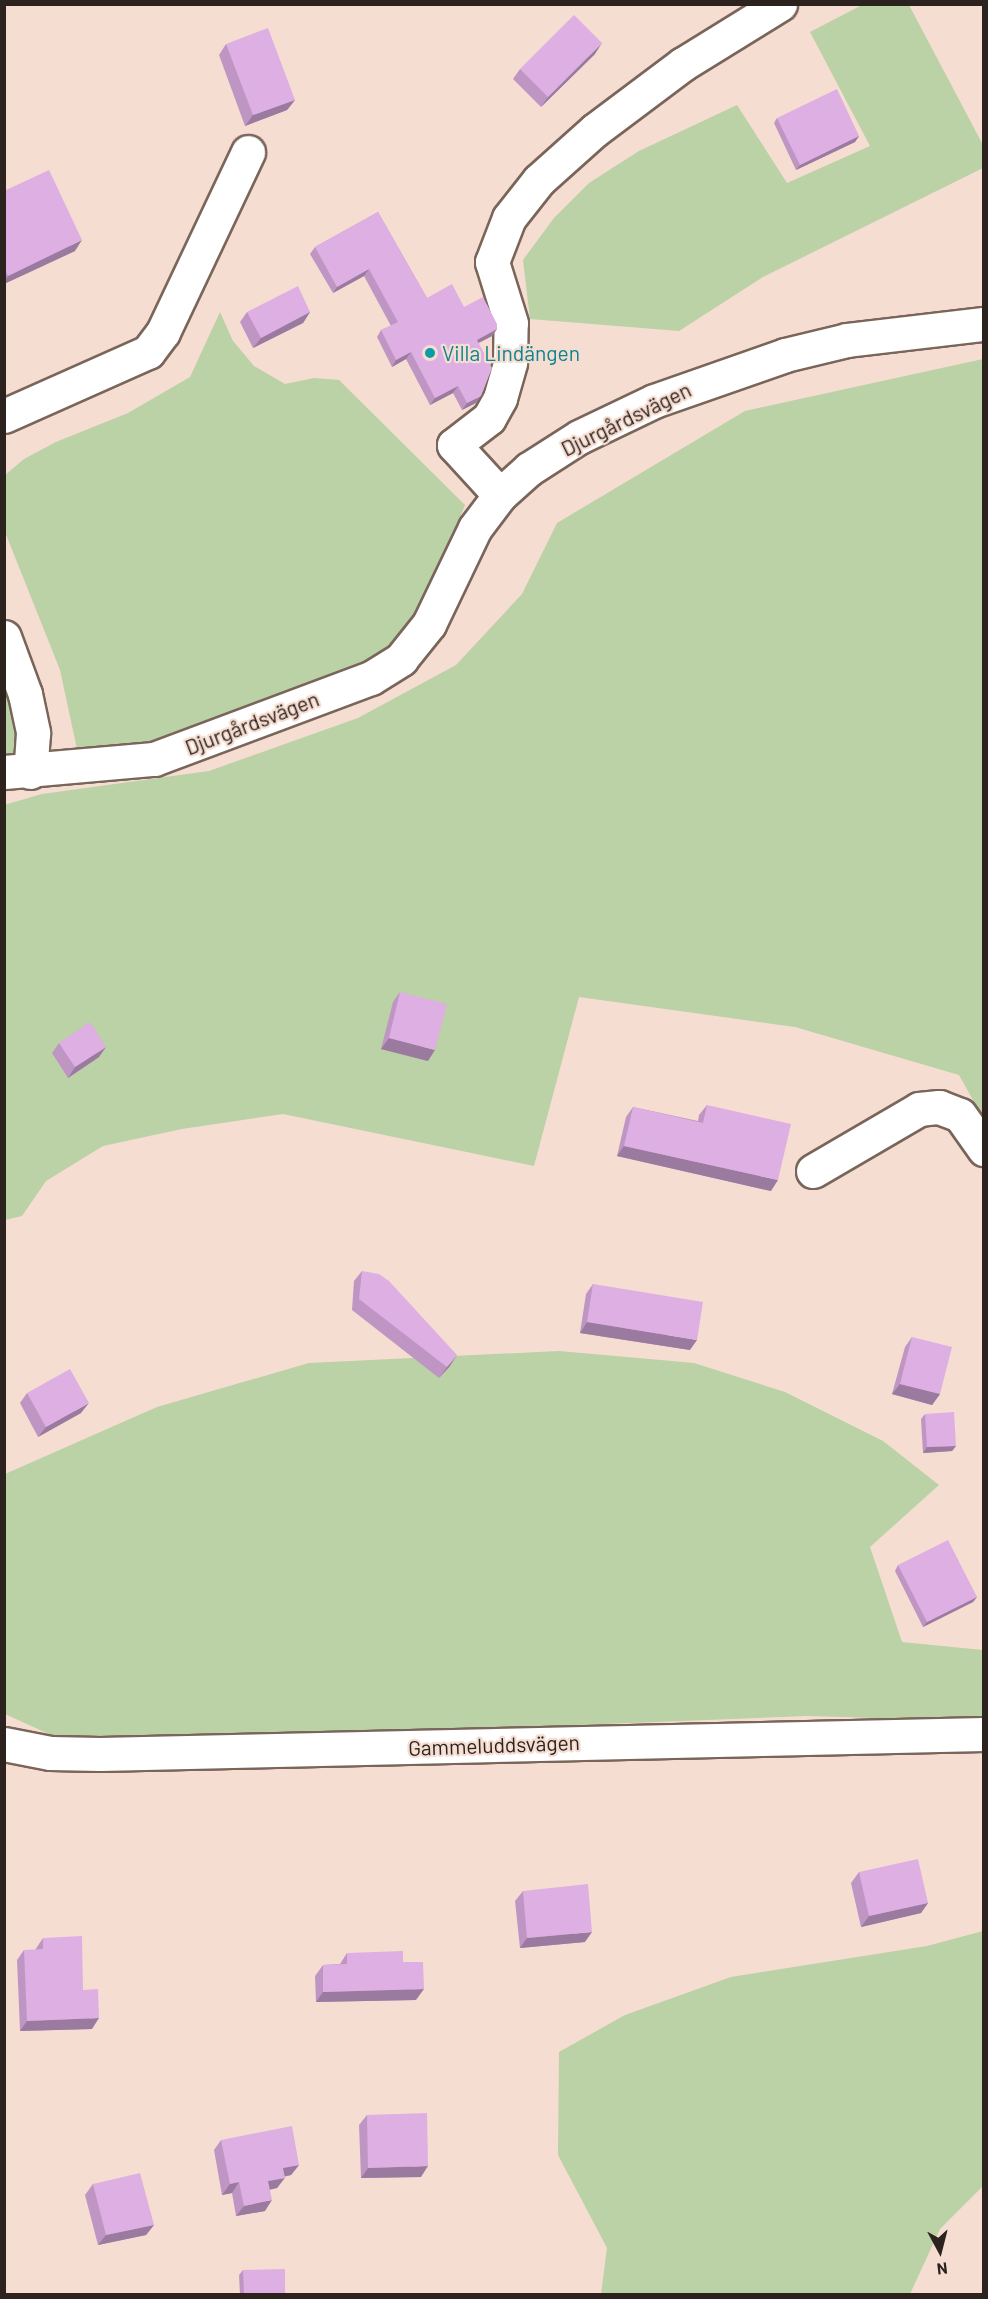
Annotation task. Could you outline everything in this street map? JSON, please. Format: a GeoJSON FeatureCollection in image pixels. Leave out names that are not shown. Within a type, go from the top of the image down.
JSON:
{"type":"FeatureCollection","features":[{"type":"Feature","properties":{"kind":"street"},"geometry":{"type":"LineString","coordinates":[[500,495],[454,445],[489,418],[500,398],[510,362],[511,323],[492,262],[509,218],[539,180],[595,130],[683,64],[780,4]]}},
{"type":"Feature","properties":{"kind":"street"},"geometry":{"type":"LineString","coordinates":[[4,416],[148,352],[163,332],[248,152]]}},
{"type":"Feature","properties":{"kind":"street","name":"Djurgårdsvägen"},"geometry":{"type":"LineString","coordinates":[[4,637],[25,694],[33,733],[17,772],[154,759],[371,678],[401,658],[429,624],[475,528],[500,495],[529,469],[579,437],[654,401],[716,378],[848,340],[984,324]]}},
{"type":"Feature","properties":{"kind":"street"},"geometry":{"type":"LineString","coordinates":[[813,1171],[919,1109],[939,1107],[960,1115],[984,1149]]}},
{"type":"Feature","properties":{"kind":"street","name":"Gammeluddsvägen"},"geometry":{"type":"LineString","coordinates":[[4,1744],[50,1753],[100,1754],[984,1734]]}},
{"type":"Feature","properties":{"kind":"green space"},"geometry":{"type":"Polygon","coordinates":[[[862,5],[909,5],[983,145],[983,168],[763,277],[679,331],[530,319],[523,260],[554,218],[589,183],[639,151],[737,105],[787,183],[870,146],[810,32],[862,5]]]}},
{"type":"Feature","properties":{"kind":"green space"},"geometry":{"type":"Polygon","coordinates":[[[220,312],[233,341],[254,366],[285,384],[314,378],[339,380],[465,505],[435,578],[404,636],[374,659],[318,687],[151,746],[77,749],[60,670],[5,532],[4,476],[24,459],[56,442],[128,413],[190,377],[220,312]]]}},
{"type":"Feature","properties":{"kind":"green space"},"geometry":{"type":"Polygon","coordinates":[[[983,359],[983,1118],[959,1075],[795,1027],[579,997],[534,1166],[283,1114],[182,1129],[103,1146],[46,1181],[22,1216],[5,1220],[4,805],[42,794],[209,771],[358,718],[456,665],[522,594],[557,523],[745,411],[983,359]]]}},
{"type":"Feature","properties":{"kind":"green space"},"geometry":{"type":"Polygon","coordinates":[[[4,676],[20,716],[18,763],[5,764],[4,676]]]}},
{"type":"Feature","properties":{"kind":"green space"},"geometry":{"type":"Polygon","coordinates":[[[559,1351],[694,1363],[785,1392],[883,1441],[939,1485],[870,1547],[902,1642],[983,1650],[983,1721],[806,1716],[91,1744],[51,1735],[5,1714],[5,1474],[157,1407],[309,1363],[559,1351]]]}},
{"type":"Feature","properties":{"kind":"green space"},"geometry":{"type":"Polygon","coordinates":[[[983,1931],[983,2186],[940,2229],[910,2294],[601,2294],[607,2248],[558,2155],[559,2052],[625,2015],[731,1977],[927,1946],[983,1931]]]}},
{"type":"Feature","properties":{"kind":"building"},"geometry":{"type":"Polygon","coordinates":[[[574,15],[602,43],[548,97],[520,69],[574,15]]]}},
{"type":"Feature","properties":{"kind":"building"},"geometry":{"type":"Polygon","coordinates":[[[268,28],[295,100],[253,115],[226,44],[268,28]]]}},
{"type":"Feature","properties":{"kind":"building"},"geometry":{"type":"Polygon","coordinates":[[[837,89],[859,136],[800,165],[777,118],[837,89]]]}},
{"type":"Feature","properties":{"kind":"building"},"geometry":{"type":"Polygon","coordinates":[[[49,170],[82,240],[8,276],[4,268],[4,191],[49,170]]]}},
{"type":"Feature","properties":{"kind":"building"},"geometry":{"type":"Polygon","coordinates":[[[378,212],[427,298],[452,284],[464,307],[483,297],[497,324],[497,329],[477,340],[492,368],[481,396],[467,403],[458,386],[435,398],[411,352],[396,360],[381,330],[398,322],[369,269],[337,287],[315,247],[378,212]]]}},
{"type":"Feature","properties":{"kind":"building"},"geometry":{"type":"Polygon","coordinates":[[[298,286],[310,312],[261,338],[247,312],[298,286]]]}},
{"type":"Feature","properties":{"kind":"building"},"geometry":{"type":"Polygon","coordinates":[[[400,992],[447,1004],[435,1050],[389,1038],[400,992]]]}},
{"type":"Feature","properties":{"kind":"building"},"geometry":{"type":"Polygon","coordinates":[[[90,1022],[106,1047],[75,1067],[59,1043],[90,1022]]]}},
{"type":"Feature","properties":{"kind":"building"},"geometry":{"type":"Polygon","coordinates":[[[707,1105],[791,1124],[778,1180],[624,1146],[633,1107],[703,1123],[707,1105]]]}},
{"type":"Feature","properties":{"kind":"building"},"geometry":{"type":"Polygon","coordinates":[[[362,1271],[379,1274],[389,1281],[457,1355],[447,1367],[359,1299],[362,1271]]]}},
{"type":"Feature","properties":{"kind":"building"},"geometry":{"type":"Polygon","coordinates":[[[593,1284],[703,1302],[697,1340],[587,1322],[593,1284]]]}},
{"type":"Feature","properties":{"kind":"building"},"geometry":{"type":"Polygon","coordinates":[[[912,1337],[952,1347],[940,1394],[900,1384],[912,1337]]]}},
{"type":"Feature","properties":{"kind":"building"},"geometry":{"type":"Polygon","coordinates":[[[70,1369],[89,1403],[46,1427],[27,1393],[70,1369]]]}},
{"type":"Feature","properties":{"kind":"building"},"geometry":{"type":"Polygon","coordinates":[[[954,1412],[956,1446],[927,1447],[925,1414],[954,1412]]]}},
{"type":"Feature","properties":{"kind":"building"},"geometry":{"type":"Polygon","coordinates":[[[948,1540],[977,1597],[927,1622],[898,1565],[948,1540]]]}},
{"type":"Feature","properties":{"kind":"building"},"geometry":{"type":"Polygon","coordinates":[[[918,1859],[928,1903],[869,1916],[859,1872],[918,1859]]]}},
{"type":"Feature","properties":{"kind":"building"},"geometry":{"type":"Polygon","coordinates":[[[588,1884],[592,1932],[527,1938],[523,1891],[588,1884]]]}},
{"type":"Feature","properties":{"kind":"building"},"geometry":{"type":"Polygon","coordinates":[[[82,1936],[83,1990],[98,1989],[99,2018],[27,2021],[24,1950],[43,1949],[43,1938],[82,1936]]]}},
{"type":"Feature","properties":{"kind":"building"},"geometry":{"type":"Polygon","coordinates":[[[403,1951],[403,1962],[423,1962],[424,1989],[323,1992],[323,1965],[347,1964],[347,1953],[403,1951]]]}},
{"type":"Feature","properties":{"kind":"building"},"geometry":{"type":"Polygon","coordinates":[[[427,2113],[428,2166],[368,2168],[367,2115],[427,2113]]]}},
{"type":"Feature","properties":{"kind":"building"},"geometry":{"type":"Polygon","coordinates":[[[292,2126],[299,2165],[283,2168],[285,2178],[268,2181],[272,2200],[244,2206],[239,2182],[230,2184],[221,2140],[292,2126]]]}},
{"type":"Feature","properties":{"kind":"building"},"geometry":{"type":"Polygon","coordinates":[[[140,2173],[154,2225],[106,2235],[93,2184],[140,2173]]]}},
{"type":"Feature","properties":{"kind":"building"},"geometry":{"type":"Polygon","coordinates":[[[285,2269],[285,2295],[244,2295],[243,2270],[285,2269]]]}},
{"type":"Feature","properties":{"kind":"place","name":"Villa Lindängen"},"geometry":{"type":"Point","coordinates":[430,353]}}]}
